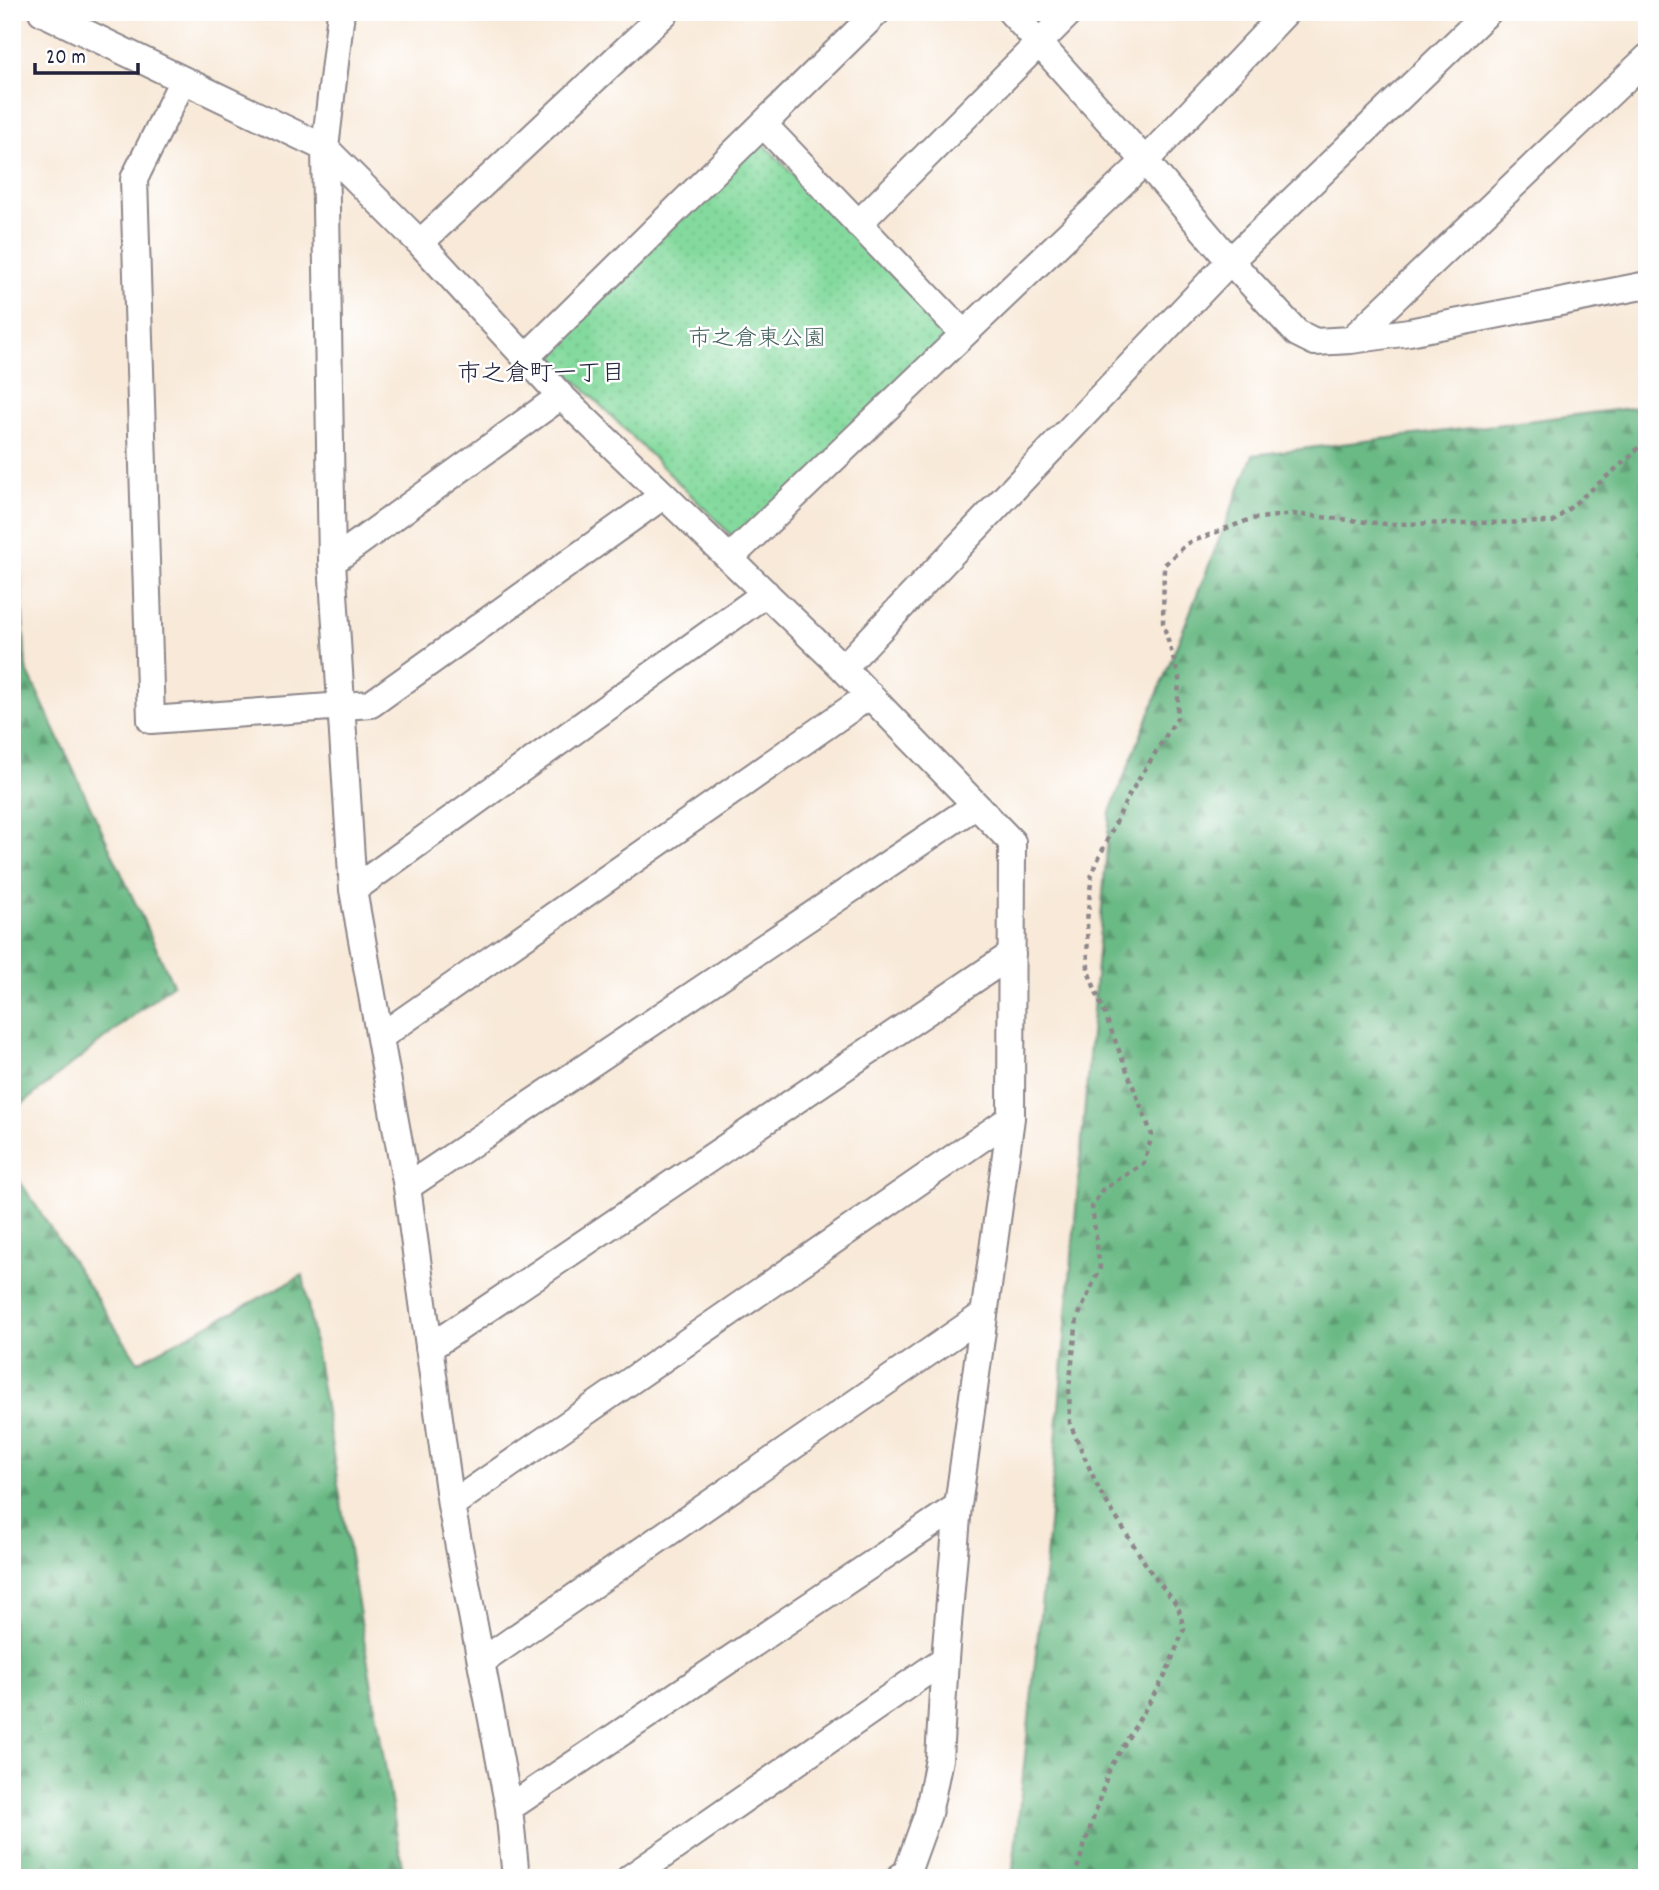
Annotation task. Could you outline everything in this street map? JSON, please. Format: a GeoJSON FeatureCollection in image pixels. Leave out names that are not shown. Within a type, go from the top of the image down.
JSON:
{"type":"FeatureCollection","features":[{"type":"Feature","properties":{"kind":"street"},"geometry":{"type":"LineString","coordinates":[[42,12],[325,148],[420,243],[561,396],[843,668],[1012,842],[1011,1118],[958,1506],[939,1759],[928,1814],[906,1872],[899,1878]]}},
{"type":"Feature","properties":{"kind":"street"},"geometry":{"type":"LineString","coordinates":[[341,12],[325,148],[332,562],[353,890],[407,1187],[451,1505],[509,1808],[516,1878]]}},
{"type":"Feature","properties":{"kind":"street"},"geometry":{"type":"LineString","coordinates":[[420,243],[666,12]]}},
{"type":"Feature","properties":{"kind":"street"},"geometry":{"type":"LineString","coordinates":[[526,357],[877,12]]}},
{"type":"Feature","properties":{"kind":"street"},"geometry":{"type":"LineString","coordinates":[[1011,12],[1145,161],[1230,261],[1297,333],[1315,342],[1409,332],[1647,285]]}},
{"type":"Feature","properties":{"kind":"street"},"geometry":{"type":"LineString","coordinates":[[858,225],[1070,12]]}},
{"type":"Feature","properties":{"kind":"street"},"geometry":{"type":"LineString","coordinates":[[730,558],[1145,161],[1286,12]]}},
{"type":"Feature","properties":{"kind":"street"},"geometry":{"type":"LineString","coordinates":[[843,668],[1230,261],[1488,12]]}},
{"type":"Feature","properties":{"kind":"street"},"geometry":{"type":"LineString","coordinates":[[1352,340],[1647,58]]}},
{"type":"Feature","properties":{"kind":"street"},"geometry":{"type":"LineString","coordinates":[[183,80],[134,179],[151,720],[371,704],[664,495]]}},
{"type":"Feature","properties":{"kind":"street"},"geometry":{"type":"LineString","coordinates":[[763,124],[964,334]]}},
{"type":"Feature","properties":{"kind":"street"},"geometry":{"type":"LineString","coordinates":[[332,562],[561,396]]}},
{"type":"Feature","properties":{"kind":"street"},"geometry":{"type":"LineString","coordinates":[[353,890],[766,593]]}},
{"type":"Feature","properties":{"kind":"street"},"geometry":{"type":"LineString","coordinates":[[380,1037],[870,695]]}},
{"type":"Feature","properties":{"kind":"street"},"geometry":{"type":"LineString","coordinates":[[407,1187],[976,805]]}},
{"type":"Feature","properties":{"kind":"street"},"geometry":{"type":"LineString","coordinates":[[429,1348],[1012,954]]}},
{"type":"Feature","properties":{"kind":"street"},"geometry":{"type":"LineString","coordinates":[[451,1505],[1011,1118]]}},
{"type":"Feature","properties":{"kind":"street"},"geometry":{"type":"LineString","coordinates":[[481,1662],[984,1314]]}},
{"type":"Feature","properties":{"kind":"street"},"geometry":{"type":"LineString","coordinates":[[509,1808],[958,1506]]}},
{"type":"Feature","properties":{"kind":"street"},"geometry":{"type":"LineString","coordinates":[[630,1878],[945,1659]]}},
{"type":"Feature","properties":{"kind":"path"},"geometry":{"type":"LineString","coordinates":[[1074,1878],[1109,1770],[1165,1676],[1184,1629],[1178,1606],[1152,1574],[1100,1492],[1070,1424],[1069,1388],[1077,1319],[1100,1268],[1092,1207],[1102,1190],[1144,1163],[1152,1135],[1088,971],[1087,922],[1091,872],[1129,795],[1177,718],[1179,678],[1163,624],[1164,565],[1188,543],[1251,519],[1293,514],[1386,524],[1553,522],[1647,438]]}},
{"type":"Feature","properties":{"kind":"green space","name":"市之倉東公園"},"geometry":{"type":"Polygon","coordinates":[[[756,136],[957,341],[738,542],[549,354],[756,136]]]}},
{"type":"Feature","properties":{"kind":"green space"},"geometry":{"type":"Polygon","coordinates":[[[1647,406],[1647,1878],[1012,1878],[1046,1559],[1110,812],[1253,455],[1647,406]]]}},
{"type":"Feature","properties":{"kind":"green space"},"geometry":{"type":"Polygon","coordinates":[[[12,443],[26,668],[173,984],[12,1112],[12,443]]]}},
{"type":"Feature","properties":{"kind":"green space"},"geometry":{"type":"Polygon","coordinates":[[[12,1169],[138,1362],[303,1275],[404,1878],[12,1878],[12,1169]]]}},
{"type":"Feature","properties":{"kind":"district","name":"市之倉町一丁目"},"geometry":{"type":"Point","coordinates":[541,372]}}]}
